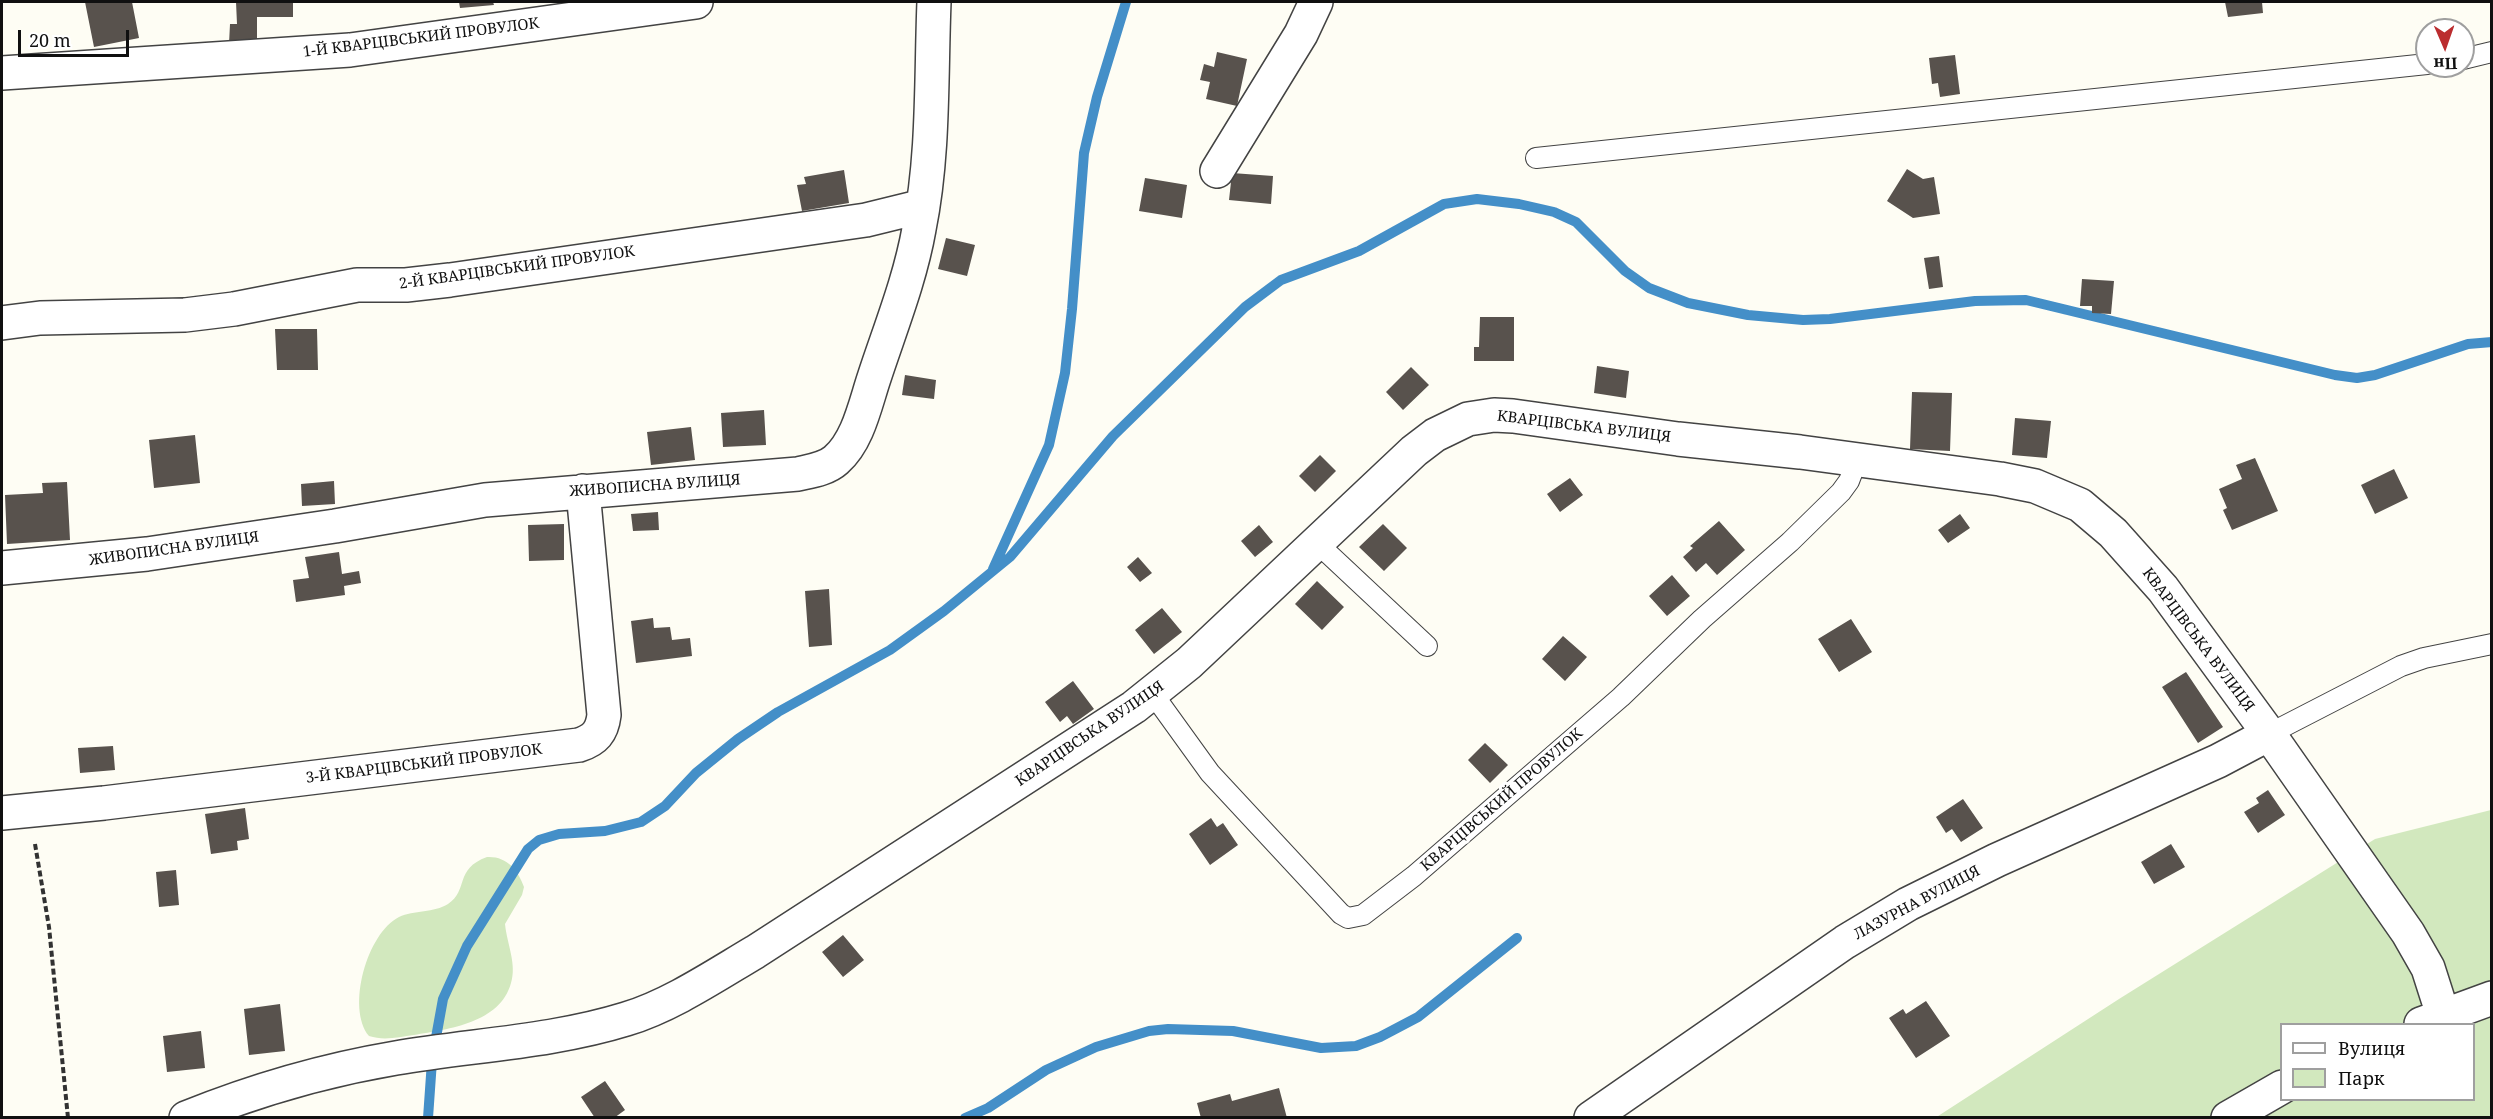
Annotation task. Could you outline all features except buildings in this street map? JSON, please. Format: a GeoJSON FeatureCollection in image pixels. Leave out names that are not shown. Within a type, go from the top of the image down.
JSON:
{"type":"FeatureCollection","features":[{"type":"Feature","properties":{"kind":"street","name":"1-Й КВАРЦІВСЬКИЙ ПРОВУЛОК"},"geometry":{"type":"LineString","coordinates":[[2,73],[340,51],[696,2]]}},
{"type":"Feature","properties":{"kind":"street","name":"ЖИВОПИСНА ВУЛИЦЯ"},"geometry":{"type":"LineString","coordinates":[[2,568],[137,556],[335,526],[485,500],[750,479],[809,472],[834,462],[850,441],[860,420],[915,249],[923,206],[928,153],[934,2]]}},
{"type":"Feature","properties":{"kind":"street"},"geometry":{"type":"LineString","coordinates":[[1217,171],[1301,34],[1316,2]]}},
{"type":"Feature","properties":{"kind":"street","name":"2-Й КВАРЦІВСЬКИЙ ПРОВУЛОК"},"geometry":{"type":"LineString","coordinates":[[2,323],[40,318],[210,313],[357,285],[406,285],[450,280],[866,220],[923,206]]}},
{"type":"Feature","properties":{"kind":"street","name":"КВАРЦІВСЬКА ВУЛИЦЯ"},"geometry":{"type":"LineString","coordinates":[[186,1118],[250,1094],[310,1077],[395,1058],[605,1025],[628,1019],[655,1007],[755,952],[1153,693],[1189,663],[1414,451],[1435,435],[1456,424],[1481,416],[1541,419],[2036,486],[2080,505],[2113,533],[2163,589],[2269,734],[2408,933],[2428,968],[2432,1020]]}},
{"type":"Feature","properties":{"kind":"street","name":"3-Й КВАРЦІВСЬКИЙ ПРОВУЛОК"},"geometry":{"type":"LineString","coordinates":[[16,811],[104,803],[567,747],[589,742],[598,735],[603,726],[604,715],[583,491]]}},
{"type":"Feature","properties":{"kind":"street","name":"ЛАЗУРНА ВУЛИЦЯ"},"geometry":{"type":"LineString","coordinates":[[1591,1118],[1892,912],[1938,888],[2182,778],[2269,734]]}},
{"type":"Feature","properties":{"kind":"street"},"geometry":{"type":"LineString","coordinates":[[2432,1020],[2492,998]]}},
{"type":"Feature","properties":{"kind":"street"},"geometry":{"type":"LineString","coordinates":[[2228,1118],[2280,1088]]}},
{"type":"Feature","properties":{"kind":"lane"},"geometry":{"type":"LineString","coordinates":[[2475,56],[2492,52]]}},
{"type":"Feature","properties":{"kind":"lane"},"geometry":{"type":"LineString","coordinates":[[1536,158],[2415,65]]}},
{"type":"Feature","properties":{"kind":"lane","name":"КВАРЦІВСЬКИЙ ПРОВУЛОК"},"geometry":{"type":"LineString","coordinates":[[1153,693],[1188,745],[1223,788],[1341,914],[1356,918],[1414,876],[1621,697],[1702,619],[1790,542],[1840,492],[1849,481],[1857,460]]}},
{"type":"Feature","properties":{"kind":"lane"},"geometry":{"type":"LineString","coordinates":[[1317,543],[1427,646]]}},
{"type":"Feature","properties":{"kind":"lane"},"geometry":{"type":"LineString","coordinates":[[2269,734],[2401,666],[2424,658],[2492,644]]}},
{"type":"Feature","properties":{"kind":"path"},"geometry":{"type":"LineString","coordinates":[[16,811],[49,927],[68,1118]]}},
{"type":"Feature","properties":{"kind":"green space"},"geometry":{"type":"Polygon","coordinates":[[[2491,810],[2491,1117],[1935,1118],[2119,999],[2375,839],[2491,810]]]}},
{"type":"Feature","properties":{"kind":"green space"},"geometry":{"type":"Polygon","coordinates":[[[487,857],[500,859],[511,865],[524,887],[522,895],[505,924],[513,976],[505,996],[496,1007],[472,1022],[428,1033],[392,1038],[369,1036],[362,1024],[359,1008],[360,990],[369,954],[378,938],[399,917],[437,909],[448,904],[458,892],[470,867],[487,857]]]}},
{"type":"Feature","properties":{"kind":"waterway"},"geometry":{"type":"LineString","coordinates":[[993,569],[1049,445],[1065,373],[1084,153],[1097,97],[1126,2]]}},
{"type":"Feature","properties":{"kind":"waterway"},"geometry":{"type":"LineString","coordinates":[[435,1043],[443,999],[467,946],[528,849],[539,840],[559,834],[605,831],[641,822],[665,806],[696,773],[738,739],[778,712],[890,650],[944,611],[1010,557],[1113,436],[1245,307],[1281,280],[1359,251],[1444,204],[1477,199],[1519,204],[1554,212],[1576,222],[1625,271],[1649,288],[1688,303],[1748,315],[1803,320],[1830,319],[1975,301],[2026,300],[2335,375],[2357,378],[2375,375],[2468,344],[2492,342]]}},
{"type":"Feature","properties":{"kind":"waterway"},"geometry":{"type":"LineString","coordinates":[[965,1118],[988,1108],[1046,1070],[1096,1047],[1149,1031],[1168,1029],[1233,1031],[1321,1048],[1356,1046],[1380,1037],[1418,1017],[1517,938]]}},
{"type":"Feature","properties":{"kind":"waterway"},"geometry":{"type":"LineString","coordinates":[[428,1118],[432,1061]]}}]}
